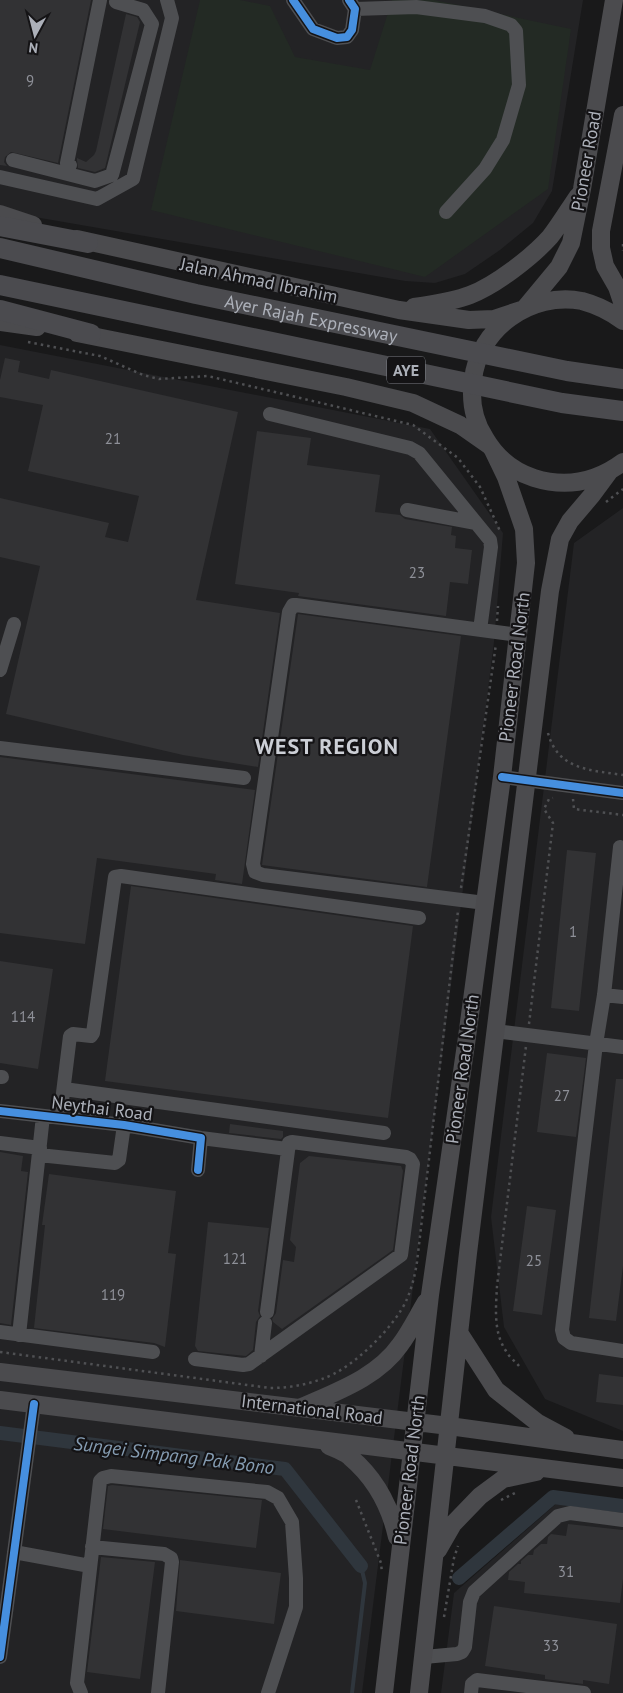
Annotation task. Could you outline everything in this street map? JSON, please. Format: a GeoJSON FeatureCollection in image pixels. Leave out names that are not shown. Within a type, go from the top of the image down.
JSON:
{"type":"FeatureCollection","features":[{"type":"Feature","properties":{"kind":"highway"},"geometry":{"type":"LineString","coordinates":[[0,226],[88,243]]}},
{"type":"Feature","properties":{"kind":"highway","name":"Ayer Rajah Expressway"},"geometry":{"type":"LineString","coordinates":[[0,248],[196,294],[567,371],[623,379]]}},
{"type":"Feature","properties":{"kind":"highway","name":"Ayer Rajah Expressway"},"geometry":{"type":"LineString","coordinates":[[0,285],[562,403],[623,412]]}},
{"type":"Feature","properties":{"kind":"highway"},"geometry":{"type":"LineString","coordinates":[[0,310],[90,334]]}},
{"type":"Feature","properties":{"kind":"main road","name":"Pioneer Road"},"geometry":{"type":"LineString","coordinates":[[523,309],[559,267],[571,243],[614,0]]}},
{"type":"Feature","properties":{"kind":"main road","name":"Pioneer Road"},"geometry":{"type":"LineString","coordinates":[[623,115],[602,231],[601,248],[606,266],[623,306]]}},
{"type":"Feature","properties":{"kind":"main road"},"geometry":{"type":"LineString","coordinates":[[399,310],[471,295],[498,280],[528,258],[550,236],[582,189]]}},
{"type":"Feature","properties":{"kind":"main road","name":"Jalan Ahmad Ibrahim"},"geometry":{"type":"LineString","coordinates":[[0,214],[88,243],[399,310],[469,320],[494,318],[541,303],[561,300],[582,301],[602,308],[623,321]]}},
{"type":"Feature","properties":{"kind":"main road","name":"Pioneer Road North"},"geometry":{"type":"LineString","coordinates":[[384,1693],[414,1422],[502,777],[526,563],[524,529],[506,477],[480,430],[471,392],[474,372],[480,353],[490,336],[504,321],[523,309]]}},
{"type":"Feature","properties":{"kind":"main road"},"geometry":{"type":"LineString","coordinates":[[0,322],[90,334],[413,402],[460,426],[491,448],[506,464],[525,475],[546,482],[568,483],[590,480],[617,469]]}},
{"type":"Feature","properties":{"kind":"main road","name":"Pioneer Road North"},"geometry":{"type":"LineString","coordinates":[[419,1693],[468,1253],[550,591],[560,539],[570,520],[617,469]]}},
{"type":"Feature","properties":{"kind":"main road"},"geometry":{"type":"LineString","coordinates":[[300,1408],[356,1383],[379,1366],[399,1347],[430,1296]]}},
{"type":"Feature","properties":{"kind":"main road"},"geometry":{"type":"LineString","coordinates":[[460,1334],[496,1390],[538,1423],[577,1444]]}},
{"type":"Feature","properties":{"kind":"main road","name":"International Road"},"geometry":{"type":"LineString","coordinates":[[0,1372],[450,1426],[623,1450]]}},
{"type":"Feature","properties":{"kind":"main road","name":"International Road"},"geometry":{"type":"LineString","coordinates":[[0,1400],[34,1411],[318,1440],[623,1478]]}},
{"type":"Feature","properties":{"kind":"main road"},"geometry":{"type":"LineString","coordinates":[[318,1440],[349,1456],[376,1484],[393,1519],[400,1550]]}},
{"type":"Feature","properties":{"kind":"main road"},"geometry":{"type":"LineString","coordinates":[[434,1557],[453,1524],[480,1496],[502,1479],[532,1472],[586,1473]]}},
{"type":"Feature","properties":{"kind":"street"},"geometry":{"type":"LineString","coordinates":[[70,165],[67,163],[100,0]]}},
{"type":"Feature","properties":{"kind":"street"},"geometry":{"type":"LineString","coordinates":[[0,177],[97,199],[133,179],[172,18],[167,0]]}},
{"type":"Feature","properties":{"kind":"street"},"geometry":{"type":"LineString","coordinates":[[294,0],[313,29],[337,38],[346,37],[350,34],[352,5],[416,7],[485,16],[511,25],[516,32],[519,85],[503,140],[486,169],[446,212]]}},
{"type":"Feature","properties":{"kind":"street"},"geometry":{"type":"LineString","coordinates":[[13,160],[95,181],[112,175],[152,24],[142,10],[116,2]]}},
{"type":"Feature","properties":{"kind":"street"},"geometry":{"type":"LineString","coordinates":[[270,414],[415,450],[490,540],[480,630]]}},
{"type":"Feature","properties":{"kind":"street"},"geometry":{"type":"LineString","coordinates":[[407,510],[476,523]]}},
{"type":"Feature","properties":{"kind":"street"},"geometry":{"type":"LineString","coordinates":[[484,903],[263,875],[255,872],[253,864],[289,612],[293,605],[518,635]]}},
{"type":"Feature","properties":{"kind":"street"},"geometry":{"type":"LineString","coordinates":[[0,670],[14,624]]}},
{"type":"Feature","properties":{"kind":"street"},"geometry":{"type":"LineString","coordinates":[[0,748],[244,778]]}},
{"type":"Feature","properties":{"kind":"street"},"geometry":{"type":"LineString","coordinates":[[502,777],[623,793]]}},
{"type":"Feature","properties":{"kind":"street"},"geometry":{"type":"LineString","coordinates":[[620,847],[620,875],[613,903],[604,995],[596,1044],[562,1330],[564,1338],[571,1343],[623,1351]]}},
{"type":"Feature","properties":{"kind":"street"},"geometry":{"type":"LineString","coordinates":[[60,1117],[71,1035],[92,1035],[116,877],[419,918]]}},
{"type":"Feature","properties":{"kind":"street"},"geometry":{"type":"LineString","coordinates":[[613,903],[623,893]]}},
{"type":"Feature","properties":{"kind":"street"},"geometry":{"type":"LineString","coordinates":[[604,995],[623,997]]}},
{"type":"Feature","properties":{"kind":"street"},"geometry":{"type":"LineString","coordinates":[[495,1031],[623,1047]]}},
{"type":"Feature","properties":{"kind":"street"},"geometry":{"type":"LineString","coordinates":[[64,1090],[384,1134]]}},
{"type":"Feature","properties":{"kind":"street","name":"Neythai Road"},"geometry":{"type":"LineString","coordinates":[[0,1111],[124,1125],[201,1138],[287,1149]]}},
{"type":"Feature","properties":{"kind":"street"},"geometry":{"type":"LineString","coordinates":[[18,1335],[43,1116]]}},
{"type":"Feature","properties":{"kind":"street"},"geometry":{"type":"LineString","coordinates":[[0,1143],[39,1152],[115,1163],[119,1160],[124,1125]]}},
{"type":"Feature","properties":{"kind":"street"},"geometry":{"type":"LineString","coordinates":[[198,1170],[201,1138]]}},
{"type":"Feature","properties":{"kind":"street"},"geometry":{"type":"LineString","coordinates":[[195,1359],[246,1365],[261,1356],[401,1255],[412,1168],[412,1162],[406,1157],[289,1143],[261,1356]]}},
{"type":"Feature","properties":{"kind":"street"},"geometry":{"type":"LineString","coordinates":[[0,1332],[153,1352]]}},
{"type":"Feature","properties":{"kind":"street"},"geometry":{"type":"LineString","coordinates":[[0,1657],[34,1411]]}},
{"type":"Feature","properties":{"kind":"street"},"geometry":{"type":"LineString","coordinates":[[81,1693],[77,1683],[92,1547],[100,1482],[107,1477],[267,1492],[275,1496],[292,1522],[296,1607],[268,1693]]}},
{"type":"Feature","properties":{"kind":"street"},"geometry":{"type":"LineString","coordinates":[[424,1657],[462,1652],[465,1647],[470,1602],[474,1592],[558,1516],[570,1513],[623,1520]]}},
{"type":"Feature","properties":{"kind":"street"},"geometry":{"type":"LineString","coordinates":[[92,1547],[164,1554],[171,1558],[158,1693]]}},
{"type":"Feature","properties":{"kind":"street"},"geometry":{"type":"LineString","coordinates":[[14,1552],[90,1566]]}},
{"type":"Feature","properties":{"kind":"street"},"geometry":{"type":"LineString","coordinates":[[471,1693],[472,1684],[477,1680],[584,1693]]}},
{"type":"Feature","properties":{"kind":"path"},"geometry":{"type":"LineString","coordinates":[[623,244],[623,251]]}},
{"type":"Feature","properties":{"kind":"path"},"geometry":{"type":"LineString","coordinates":[[27,342],[100,356],[143,375],[159,379],[208,376],[413,425],[458,458],[480,487],[500,530],[500,539]]}},
{"type":"Feature","properties":{"kind":"path"},"geometry":{"type":"LineString","coordinates":[[605,503],[623,489]]}},
{"type":"Feature","properties":{"kind":"path"},"geometry":{"type":"LineString","coordinates":[[0,1352],[270,1388],[289,1388],[324,1379],[353,1362],[382,1335],[406,1301],[414,1280],[417,1262],[460,900],[497,632],[498,604]]}},
{"type":"Feature","properties":{"kind":"path"},"geometry":{"type":"LineString","coordinates":[[546,726],[550,741],[560,757],[574,765],[587,769],[623,775]]}},
{"type":"Feature","properties":{"kind":"path"},"geometry":{"type":"LineString","coordinates":[[519,1366],[506,1351],[498,1334],[496,1319],[497,1286],[553,823],[544,808],[549,799],[559,798]]}},
{"type":"Feature","properties":{"kind":"path"},"geometry":{"type":"LineString","coordinates":[[567,799],[574,799],[574,809],[623,815]]}},
{"type":"Feature","properties":{"kind":"path"},"geometry":{"type":"LineString","coordinates":[[498,1502],[522,1490]]}},
{"type":"Feature","properties":{"kind":"path"},"geometry":{"type":"LineString","coordinates":[[356,1500],[381,1562],[382,1576]]}},
{"type":"Feature","properties":{"kind":"path"},"geometry":{"type":"LineString","coordinates":[[444,1617],[454,1558],[459,1545]]}},
{"type":"Feature","properties":{"kind":"shaded area"},"geometry":{"type":"Polygon","coordinates":[[[0,0],[583,0],[552,191],[533,223],[500,250],[465,274],[435,283],[405,281],[0,211],[0,0]]]}},
{"type":"Feature","properties":{"kind":"shaded area"},"geometry":{"type":"Polygon","coordinates":[[[200,0],[240,0],[270,6],[295,57],[370,70],[392,0],[434,0],[571,29],[548,189],[425,277],[151,210],[200,0]]]}},
{"type":"Feature","properties":{"kind":"shaded area"},"geometry":{"type":"Polygon","coordinates":[[[0,345],[430,429],[503,533],[494,642],[362,1693],[0,1693],[0,345]]]}},
{"type":"Feature","properties":{"kind":"shaded area"},"geometry":{"type":"Polygon","coordinates":[[[623,508],[623,1431],[545,1399],[504,1327],[491,1217],[574,543],[623,508]]]}},
{"type":"Feature","properties":{"kind":"shaded area"},"geometry":{"type":"Polygon","coordinates":[[[556,1504],[623,1512],[623,1693],[441,1693],[454,1593],[556,1504]]]}},
{"type":"Feature","properties":{"kind":"building"},"geometry":{"type":"Polygon","coordinates":[[[0,0],[91,0],[58,163],[11,152],[5,157],[4,162],[7,166],[0,165],[0,0]]]}},
{"type":"Feature","properties":{"kind":"building"},"geometry":{"type":"Polygon","coordinates":[[[126,14],[137,17],[140,22],[105,168],[95,172],[78,168],[77,158],[86,162],[96,151],[126,14]]]}},
{"type":"Feature","properties":{"kind":"building"},"geometry":{"type":"Polygon","coordinates":[[[5,358],[20,361],[18,372],[49,379],[51,370],[238,412],[196,600],[280,613],[258,767],[183,755],[6,714],[40,566],[0,557],[0,498],[109,523],[105,537],[128,542],[139,496],[28,471],[43,405],[0,397],[0,380],[5,358]]]}},
{"type":"Feature","properties":{"kind":"building"},"geometry":{"type":"Polygon","coordinates":[[[257,431],[311,438],[307,465],[380,475],[375,512],[400,515],[405,519],[452,527],[451,535],[456,536],[455,548],[472,550],[468,584],[450,582],[446,616],[298,596],[299,593],[235,584],[257,431]]]}},
{"type":"Feature","properties":{"kind":"building"},"geometry":{"type":"Polygon","coordinates":[[[298,614],[461,636],[427,887],[262,865],[298,614]]]}},
{"type":"Feature","properties":{"kind":"building"},"geometry":{"type":"Polygon","coordinates":[[[0,757],[255,790],[242,884],[215,880],[216,874],[97,858],[85,944],[0,933],[0,757]]]}},
{"type":"Feature","properties":{"kind":"building"},"geometry":{"type":"Polygon","coordinates":[[[567,850],[596,853],[579,1011],[551,1008],[567,850]]]}},
{"type":"Feature","properties":{"kind":"building"},"geometry":{"type":"Polygon","coordinates":[[[131,886],[413,926],[388,1118],[105,1081],[131,886]]]}},
{"type":"Feature","properties":{"kind":"building"},"geometry":{"type":"Polygon","coordinates":[[[0,961],[53,969],[38,1069],[0,1063],[0,961]]]}},
{"type":"Feature","properties":{"kind":"building"},"geometry":{"type":"Polygon","coordinates":[[[547,1053],[586,1058],[576,1137],[537,1132],[547,1053]]]}},
{"type":"Feature","properties":{"kind":"building"},"geometry":{"type":"Polygon","coordinates":[[[616,1079],[623,1079],[623,1266],[616,1321],[589,1318],[616,1079]]]}},
{"type":"Feature","properties":{"kind":"building"},"geometry":{"type":"Polygon","coordinates":[[[230,1124],[283,1131],[283,1137],[281,1139],[229,1133],[230,1124]]]}},
{"type":"Feature","properties":{"kind":"building"},"geometry":{"type":"Polygon","coordinates":[[[0,1152],[23,1156],[21,1171],[28,1172],[11,1325],[0,1323],[0,1152]]]}},
{"type":"Feature","properties":{"kind":"building"},"geometry":{"type":"Polygon","coordinates":[[[309,1156],[401,1166],[403,1171],[393,1250],[282,1329],[272,1319],[276,1313],[283,1260],[294,1262],[296,1247],[290,1240],[300,1163],[309,1156]]]}},
{"type":"Feature","properties":{"kind":"building"},"geometry":{"type":"Polygon","coordinates":[[[49,1174],[176,1191],[168,1253],[176,1254],[165,1347],[154,1343],[34,1328],[45,1225],[42,1225],[49,1174]]]}},
{"type":"Feature","properties":{"kind":"building"},"geometry":{"type":"Polygon","coordinates":[[[527,1206],[556,1210],[542,1315],[513,1311],[527,1206]]]}},
{"type":"Feature","properties":{"kind":"building"},"geometry":{"type":"Polygon","coordinates":[[[208,1222],[269,1228],[258,1311],[260,1316],[256,1322],[253,1350],[246,1356],[198,1351],[195,1346],[208,1222]]]}},
{"type":"Feature","properties":{"kind":"building"},"geometry":{"type":"Polygon","coordinates":[[[599,1374],[623,1377],[623,1405],[596,1402],[599,1374]]]}},
{"type":"Feature","properties":{"kind":"building"},"geometry":{"type":"Polygon","coordinates":[[[108,1486],[262,1500],[256,1548],[103,1529],[108,1486]]]}},
{"type":"Feature","properties":{"kind":"building"},"geometry":{"type":"Polygon","coordinates":[[[568,1524],[623,1530],[623,1579],[620,1603],[524,1593],[525,1582],[508,1580],[509,1572],[518,1564],[521,1564],[521,1561],[528,1555],[533,1555],[534,1550],[541,1544],[547,1544],[548,1537],[551,1534],[566,1536],[568,1524]]]}},
{"type":"Feature","properties":{"kind":"building"},"geometry":{"type":"Polygon","coordinates":[[[101,1557],[155,1562],[140,1679],[87,1672],[101,1557]]]}},
{"type":"Feature","properties":{"kind":"building"},"geometry":{"type":"Polygon","coordinates":[[[180,1560],[281,1573],[274,1624],[176,1611],[180,1560]]]}},
{"type":"Feature","properties":{"kind":"building"},"geometry":{"type":"Polygon","coordinates":[[[494,1606],[617,1624],[609,1684],[583,1680],[583,1684],[545,1679],[545,1675],[485,1666],[494,1606]]]}},
{"type":"Feature","properties":{"kind":"waterway","name":"Sungei Simpang Pak Bono"},"geometry":{"type":"LineString","coordinates":[[0,1433],[285,1469],[361,1566]]}},
{"type":"Feature","properties":{"kind":"waterway","name":"Sungei Simpang Pak Bono"},"geometry":{"type":"LineString","coordinates":[[459,1578],[553,1497],[623,1506]]}},
{"type":"Feature","properties":{"kind":"waterway"},"geometry":{"type":"LineString","coordinates":[[352,1693],[365,1583],[361,1566]]}},
{"type":"Feature","properties":{"kind":"cycle path"},"geometry":{"type":"LineString","coordinates":[[293,0],[313,29],[337,38],[347,37],[352,30],[355,9],[349,0]]}},
{"type":"Feature","properties":{"kind":"cycle path"},"geometry":{"type":"LineString","coordinates":[[502,777],[623,793]]}},
{"type":"Feature","properties":{"kind":"cycle path"},"geometry":{"type":"LineString","coordinates":[[0,1111],[124,1125],[201,1138],[198,1170]]}},
{"type":"Feature","properties":{"kind":"cycle path"},"geometry":{"type":"LineString","coordinates":[[0,1657],[34,1404]]}},
{"type":"Feature","properties":{"kind":"district","name":"WEST REGION"},"geometry":{"type":"Point","coordinates":[327,746]}}]}
